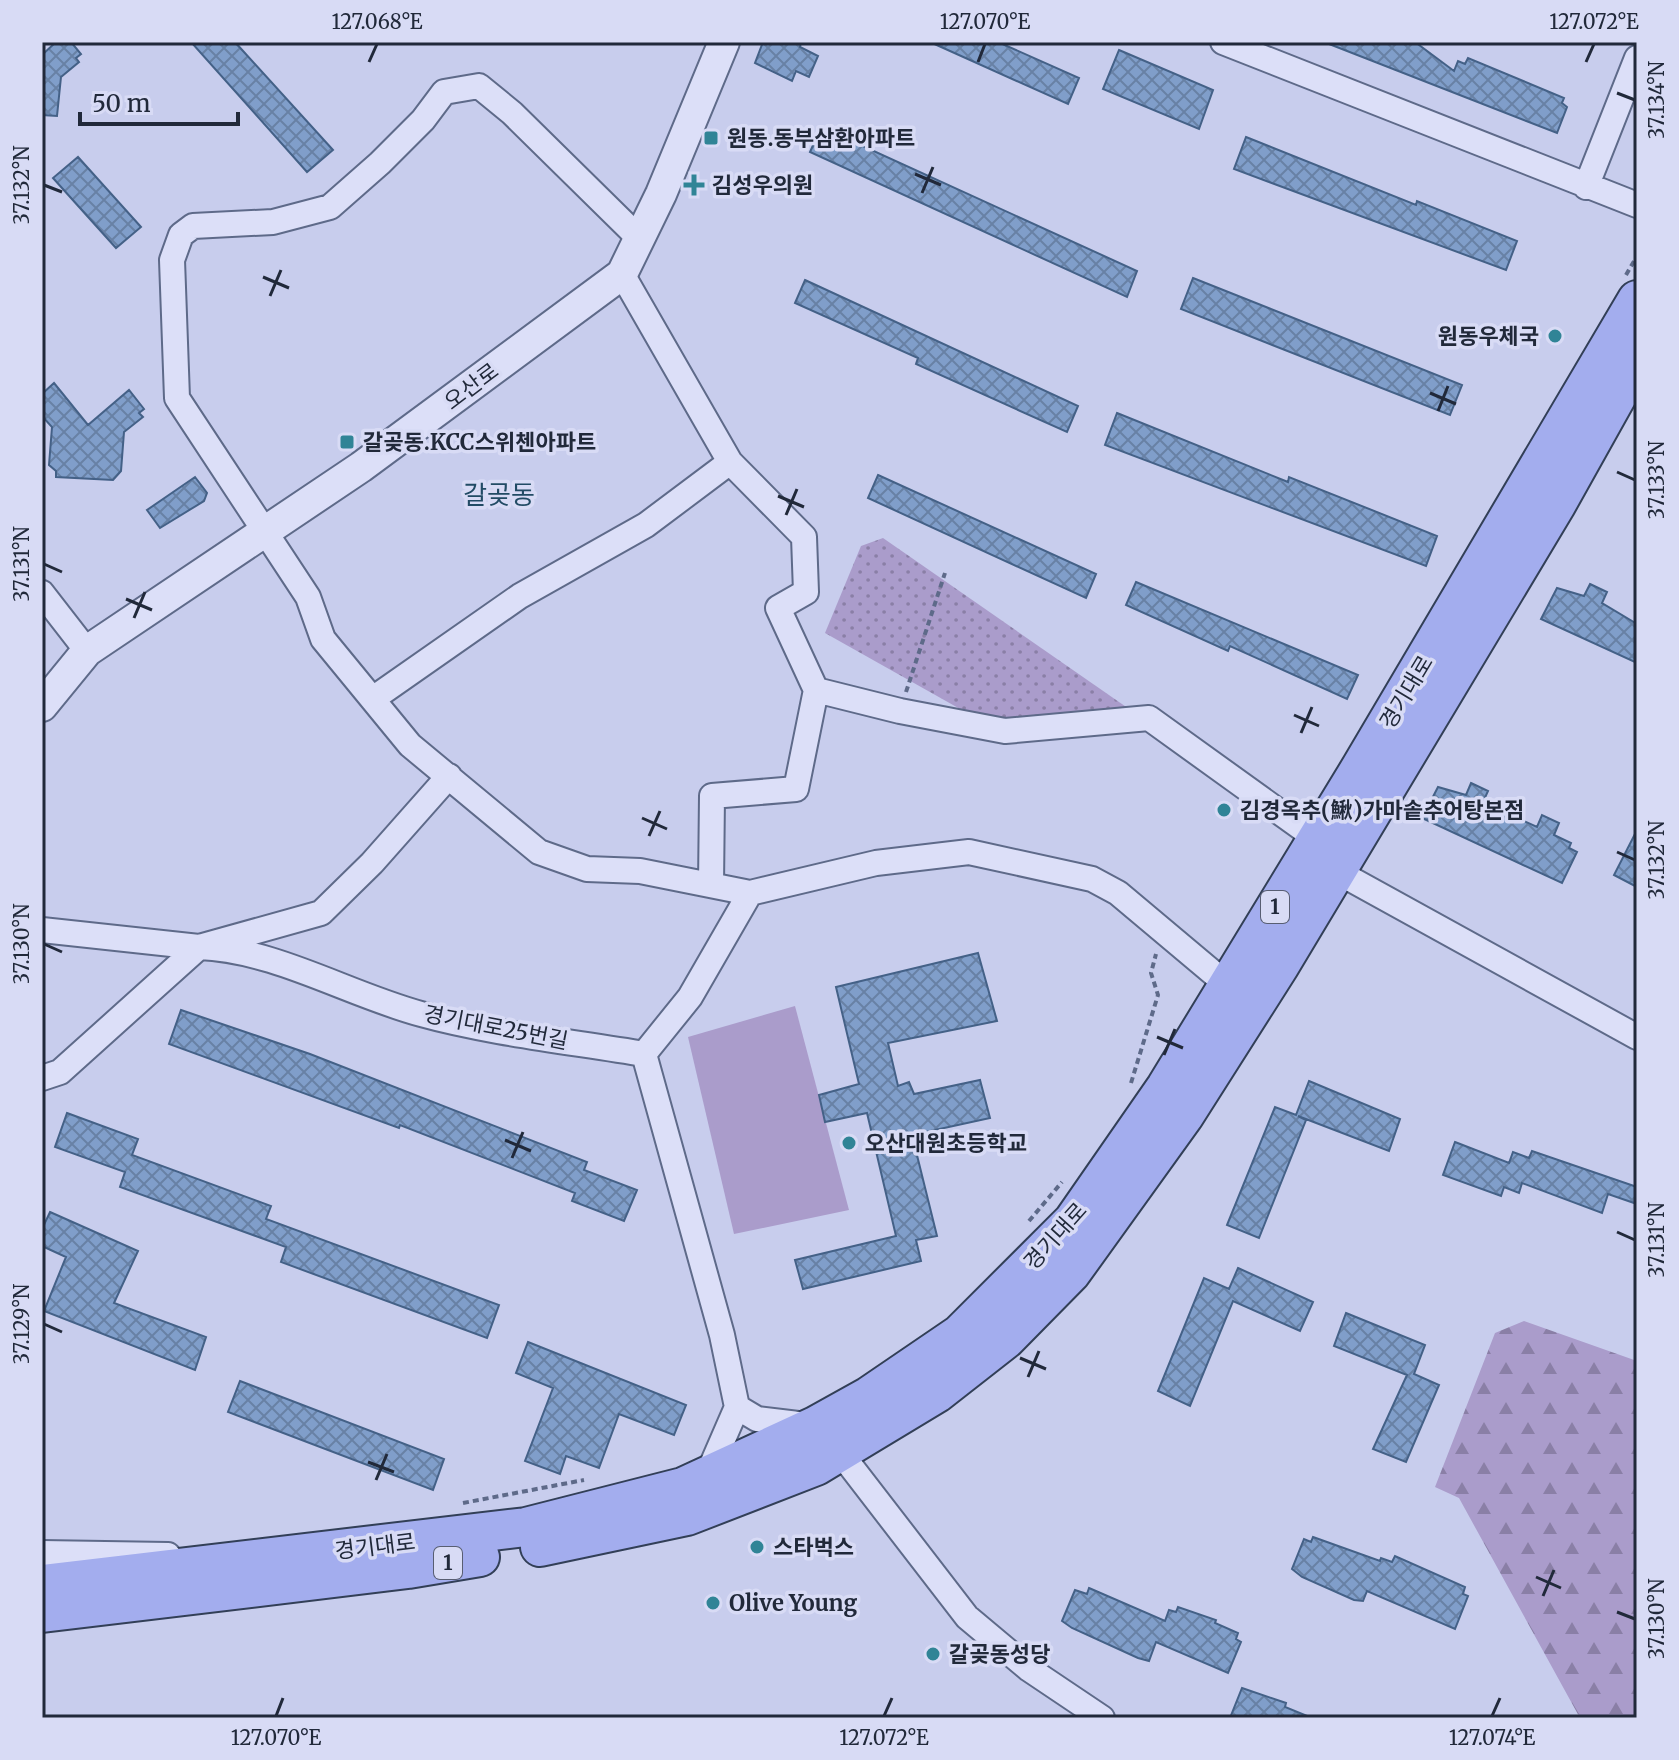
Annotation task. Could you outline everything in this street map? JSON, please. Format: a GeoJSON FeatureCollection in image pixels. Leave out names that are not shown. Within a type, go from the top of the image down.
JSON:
{"type":"FeatureCollection","features":[{"type":"Feature","properties":{"kind":"main road","name":"경기대로"},"geometry":{"type":"LineString","coordinates":[[42,1613],[408,1569],[604,1536],[687,1516],[816,1466],[827,1439],[869,1396],[960,1334],[1073,1221],[1166,1087],[1317,839],[1629,291]]}},
{"type":"Feature","properties":{"kind":"main road","name":"경기대로"},"geometry":{"type":"LineString","coordinates":[[42,1584],[526,1527],[683,1487],[707,1476],[827,1439],[937,1393],[1006,1339],[1071,1273],[1184,1116],[1280,965],[1556,505],[1637,360]]}},
{"type":"Feature","properties":{"kind":"street","name":"오산로"},"geometry":{"type":"LineString","coordinates":[[42,706],[87,651],[361,467],[622,274],[724,42]]}},
{"type":"Feature","properties":{"kind":"street"},"geometry":{"type":"LineString","coordinates":[[1223,42],[1637,205]]}},
{"type":"Feature","properties":{"kind":"street"},"geometry":{"type":"LineString","coordinates":[[1586,187],[1637,58]]}},
{"type":"Feature","properties":{"kind":"street"},"geometry":{"type":"LineString","coordinates":[[639,238],[512,113],[479,86],[444,92],[391,153],[330,207],[273,222],[193,226],[181,235],[172,260],[177,398],[308,597],[323,639],[410,745],[539,852],[587,869],[640,871],[750,893],[876,863],[969,852],[1092,879],[1118,893],[1218,977],[1234,977],[1280,965]]}},
{"type":"Feature","properties":{"kind":"street"},"geometry":{"type":"LineString","coordinates":[[622,274],[730,462],[804,537],[806,592],[778,608],[816,690],[796,789],[712,796],[711,885]]}},
{"type":"Feature","properties":{"kind":"street"},"geometry":{"type":"LineString","coordinates":[[374,698],[520,596],[646,525],[730,462]]}},
{"type":"Feature","properties":{"kind":"street"},"geometry":{"type":"LineString","coordinates":[[42,593],[87,651]]}},
{"type":"Feature","properties":{"kind":"street"},"geometry":{"type":"LineString","coordinates":[[816,690],[900,711],[1005,731],[1149,718],[1317,839],[1336,871],[1637,1037]]}},
{"type":"Feature","properties":{"kind":"street"},"geometry":{"type":"LineString","coordinates":[[42,1078],[60,1072],[199,947],[321,913],[372,863],[449,776]]}},
{"type":"Feature","properties":{"kind":"street"},"geometry":{"type":"LineString","coordinates":[[707,1476],[737,1407],[722,1335],[644,1054],[690,997],[750,893]]}},
{"type":"Feature","properties":{"kind":"street","name":"경기대로25번길"},"geometry":{"type":"LineString","coordinates":[[42,930],[218,947],[291,967],[421,1014],[644,1054]]}},
{"type":"Feature","properties":{"kind":"street"},"geometry":{"type":"LineString","coordinates":[[737,1407],[757,1419],[827,1439],[967,1617],[1029,1669],[1102,1718]]}},
{"type":"Feature","properties":{"kind":"street"},"geometry":{"type":"LineString","coordinates":[[42,1553],[162,1554],[222,1565]]}},
{"type":"Feature","properties":{"kind":"path"},"geometry":{"type":"LineString","coordinates":[[1629,291],[1637,256]]}},
{"type":"Feature","properties":{"kind":"path"},"geometry":{"type":"LineString","coordinates":[[900,711],[945,573]]}},
{"type":"Feature","properties":{"kind":"path"},"geometry":{"type":"LineString","coordinates":[[1128,1088],[1158,995],[1151,973],[1159,944]]}},
{"type":"Feature","properties":{"kind":"path"},"geometry":{"type":"LineString","coordinates":[[1021,1231],[1065,1178]]}},
{"type":"Feature","properties":{"kind":"path"},"geometry":{"type":"LineString","coordinates":[[448,1506],[588,1479]]}},
{"type":"Feature","properties":{"kind":"green space"},"geometry":{"type":"Polygon","coordinates":[[[883,538],[1132,711],[1014,725],[969,714],[825,633],[861,546],[883,538]]]}},
{"type":"Feature","properties":{"kind":"green space"},"geometry":{"type":"Polygon","coordinates":[[[795,1006],[849,1210],[734,1234],[688,1037],[795,1006]]]}},
{"type":"Feature","properties":{"kind":"green space"},"geometry":{"type":"Polygon","coordinates":[[[1524,1321],[1637,1361],[1637,1718],[1580,1718],[1459,1498],[1435,1487],[1495,1333],[1524,1321]]]}},
{"type":"Feature","properties":{"kind":"building"},"geometry":{"type":"Polygon","coordinates":[[[56,42],[71,42],[81,54],[76,58],[79,62],[61,77],[57,116],[42,115],[42,55],[56,42]]]}},
{"type":"Feature","properties":{"kind":"building"},"geometry":{"type":"Polygon","coordinates":[[[191,42],[235,42],[333,150],[307,172],[191,42]]]}},
{"type":"Feature","properties":{"kind":"building"},"geometry":{"type":"Polygon","coordinates":[[[763,42],[801,42],[800,47],[818,56],[809,77],[796,71],[792,81],[755,63],[763,42]]]}},
{"type":"Feature","properties":{"kind":"building"},"geometry":{"type":"Polygon","coordinates":[[[930,42],[998,42],[1079,78],[1068,104],[930,42]]]}},
{"type":"Feature","properties":{"kind":"building"},"geometry":{"type":"Polygon","coordinates":[[[1324,42],[1415,42],[1454,71],[1458,61],[1465,64],[1468,58],[1564,98],[1562,103],[1567,107],[1557,133],[1324,42]]]}},
{"type":"Feature","properties":{"kind":"building"},"geometry":{"type":"Polygon","coordinates":[[[1119,50],[1213,90],[1199,129],[1103,89],[1119,50]]]}},
{"type":"Feature","properties":{"kind":"building"},"geometry":{"type":"Polygon","coordinates":[[[821,127],[1137,271],[1127,297],[810,152],[821,127]]]}},
{"type":"Feature","properties":{"kind":"building"},"geometry":{"type":"Polygon","coordinates":[[[1246,137],[1416,205],[1417,201],[1517,241],[1506,270],[1234,169],[1246,137]]]}},
{"type":"Feature","properties":{"kind":"building"},"geometry":{"type":"Polygon","coordinates":[[[78,157],[141,227],[116,248],[53,178],[78,157]]]}},
{"type":"Feature","properties":{"kind":"building"},"geometry":{"type":"Polygon","coordinates":[[[1193,278],[1462,385],[1450,415],[1181,309],[1193,278]]]}},
{"type":"Feature","properties":{"kind":"building"},"geometry":{"type":"Polygon","coordinates":[[[805,280],[1078,406],[1067,432],[916,364],[918,358],[795,303],[805,280]]]}},
{"type":"Feature","properties":{"kind":"building"},"geometry":{"type":"Polygon","coordinates":[[[54,383],[88,425],[129,390],[144,409],[139,413],[143,417],[124,432],[121,471],[113,480],[56,477],[56,471],[49,465],[52,427],[42,416],[42,394],[54,383]]]}},
{"type":"Feature","properties":{"kind":"building"},"geometry":{"type":"Polygon","coordinates":[[[1117,413],[1288,482],[1289,477],[1437,536],[1426,566],[1105,445],[1117,413]]]}},
{"type":"Feature","properties":{"kind":"building"},"geometry":{"type":"Polygon","coordinates":[[[878,475],[1096,574],[1086,598],[868,498],[878,475]]]}},
{"type":"Feature","properties":{"kind":"building"},"geometry":{"type":"Polygon","coordinates":[[[195,477],[207,493],[204,501],[160,528],[147,510],[195,477]]]}},
{"type":"Feature","properties":{"kind":"building"},"geometry":{"type":"Polygon","coordinates":[[[1136,582],[1358,675],[1347,699],[1230,646],[1228,651],[1126,605],[1136,582]]]}},
{"type":"Feature","properties":{"kind":"building"},"geometry":{"type":"Polygon","coordinates":[[[1590,584],[1607,592],[1602,603],[1637,624],[1637,663],[1541,619],[1557,588],[1584,596],[1590,584]]]}},
{"type":"Feature","properties":{"kind":"building"},"geometry":{"type":"Polygon","coordinates":[[[1471,783],[1488,791],[1483,802],[1537,827],[1542,815],[1559,823],[1554,835],[1571,843],[1569,848],[1577,852],[1562,883],[1422,818],[1438,787],[1466,795],[1471,783]]]}},
{"type":"Feature","properties":{"kind":"building"},"geometry":{"type":"Polygon","coordinates":[[[1637,830],[1637,887],[1614,875],[1637,830]]]}},
{"type":"Feature","properties":{"kind":"building"},"geometry":{"type":"Polygon","coordinates":[[[978,953],[997,1021],[888,1043],[898,1086],[909,1082],[914,1094],[980,1080],[990,1118],[912,1135],[937,1236],[916,1240],[921,1261],[803,1289],[795,1260],[896,1236],[867,1113],[825,1122],[819,1095],[859,1084],[836,987],[978,953]]]}},
{"type":"Feature","properties":{"kind":"building"},"geometry":{"type":"Polygon","coordinates":[[[181,1010],[310,1054],[587,1162],[584,1170],[637,1190],[624,1221],[572,1201],[575,1193],[400,1125],[399,1128],[169,1044],[181,1010]]]}},
{"type":"Feature","properties":{"kind":"building"},"geometry":{"type":"Polygon","coordinates":[[[1309,1081],[1400,1119],[1389,1151],[1298,1116],[1306,1120],[1259,1238],[1227,1225],[1275,1107],[1296,1115],[1309,1081]]]}},
{"type":"Feature","properties":{"kind":"building"},"geometry":{"type":"Polygon","coordinates":[[[67,1113],[138,1139],[132,1155],[271,1206],[266,1219],[499,1305],[487,1338],[281,1262],[286,1247],[120,1187],[125,1172],[55,1147],[67,1113]]]}},
{"type":"Feature","properties":{"kind":"building"},"geometry":{"type":"Polygon","coordinates":[[[1455,1142],[1509,1163],[1513,1152],[1529,1158],[1532,1151],[1637,1187],[1637,1204],[1608,1194],[1602,1213],[1522,1183],[1519,1193],[1504,1187],[1501,1196],[1443,1175],[1455,1142]]]}},
{"type":"Feature","properties":{"kind":"building"},"geometry":{"type":"Polygon","coordinates":[[[50,1212],[138,1251],[114,1303],[206,1337],[195,1370],[44,1311],[66,1257],[42,1246],[42,1229],[50,1212]]]}},
{"type":"Feature","properties":{"kind":"building"},"geometry":{"type":"Polygon","coordinates":[[[1238,1268],[1313,1302],[1300,1331],[1233,1301],[1190,1406],[1158,1391],[1204,1278],[1229,1289],[1238,1268]]]}},
{"type":"Feature","properties":{"kind":"building"},"geometry":{"type":"Polygon","coordinates":[[[1346,1313],[1425,1345],[1414,1374],[1439,1385],[1406,1462],[1373,1449],[1407,1375],[1334,1346],[1346,1313]]]}},
{"type":"Feature","properties":{"kind":"building"},"geometry":{"type":"Polygon","coordinates":[[[528,1342],[686,1405],[674,1435],[619,1414],[599,1468],[566,1456],[560,1474],[525,1461],[553,1388],[516,1373],[528,1342]]]}},
{"type":"Feature","properties":{"kind":"building"},"geometry":{"type":"Polygon","coordinates":[[[240,1381],[444,1459],[433,1490],[228,1412],[240,1381]]]}},
{"type":"Feature","properties":{"kind":"building"},"geometry":{"type":"Polygon","coordinates":[[[1313,1537],[1380,1561],[1381,1558],[1392,1562],[1395,1556],[1465,1587],[1463,1594],[1468,1596],[1455,1629],[1367,1591],[1363,1601],[1354,1600],[1302,1577],[1292,1569],[1304,1539],[1311,1542],[1313,1537]]]}},
{"type":"Feature","properties":{"kind":"building"},"geometry":{"type":"Polygon","coordinates":[[[1089,1588],[1165,1621],[1169,1610],[1176,1612],[1178,1607],[1216,1620],[1215,1623],[1238,1633],[1236,1639],[1241,1642],[1228,1673],[1156,1642],[1149,1661],[1138,1658],[1072,1628],[1062,1621],[1075,1590],[1087,1594],[1089,1588]]]}},
{"type":"Feature","properties":{"kind":"building"},"geometry":{"type":"Polygon","coordinates":[[[1242,1688],[1286,1703],[1285,1707],[1312,1718],[1230,1718],[1242,1688]]]}},
{"type":"Feature","properties":{"kind":"place","name":"원동.동부삼환아파트"},"geometry":{"type":"Point","coordinates":[711,138]}},
{"type":"Feature","properties":{"kind":"place","name":"김성우의원"},"geometry":{"type":"Point","coordinates":[694,185]}},
{"type":"Feature","properties":{"kind":"place","name":"원동우체국"},"geometry":{"type":"Point","coordinates":[1555,336]}},
{"type":"Feature","properties":{"kind":"place","name":"갈곶동.KCC스위첸아파트"},"geometry":{"type":"Point","coordinates":[347,442]}},
{"type":"Feature","properties":{"kind":"place","name":"김경옥추(鰍)가마솥추어탕본점"},"geometry":{"type":"Point","coordinates":[1224,810]}},
{"type":"Feature","properties":{"kind":"place","name":"오산대원초등학교"},"geometry":{"type":"Point","coordinates":[849,1143]}},
{"type":"Feature","properties":{"kind":"place","name":"스타벅스"},"geometry":{"type":"Point","coordinates":[757,1547]}},
{"type":"Feature","properties":{"kind":"place","name":"Olive Young"},"geometry":{"type":"Point","coordinates":[713,1603]}},
{"type":"Feature","properties":{"kind":"place","name":"갈곶동성당"},"geometry":{"type":"Point","coordinates":[933,1654]}},
{"type":"Feature","properties":{"kind":"district","name":"갈곶동"},"geometry":{"type":"Point","coordinates":[499,495]}}]}
